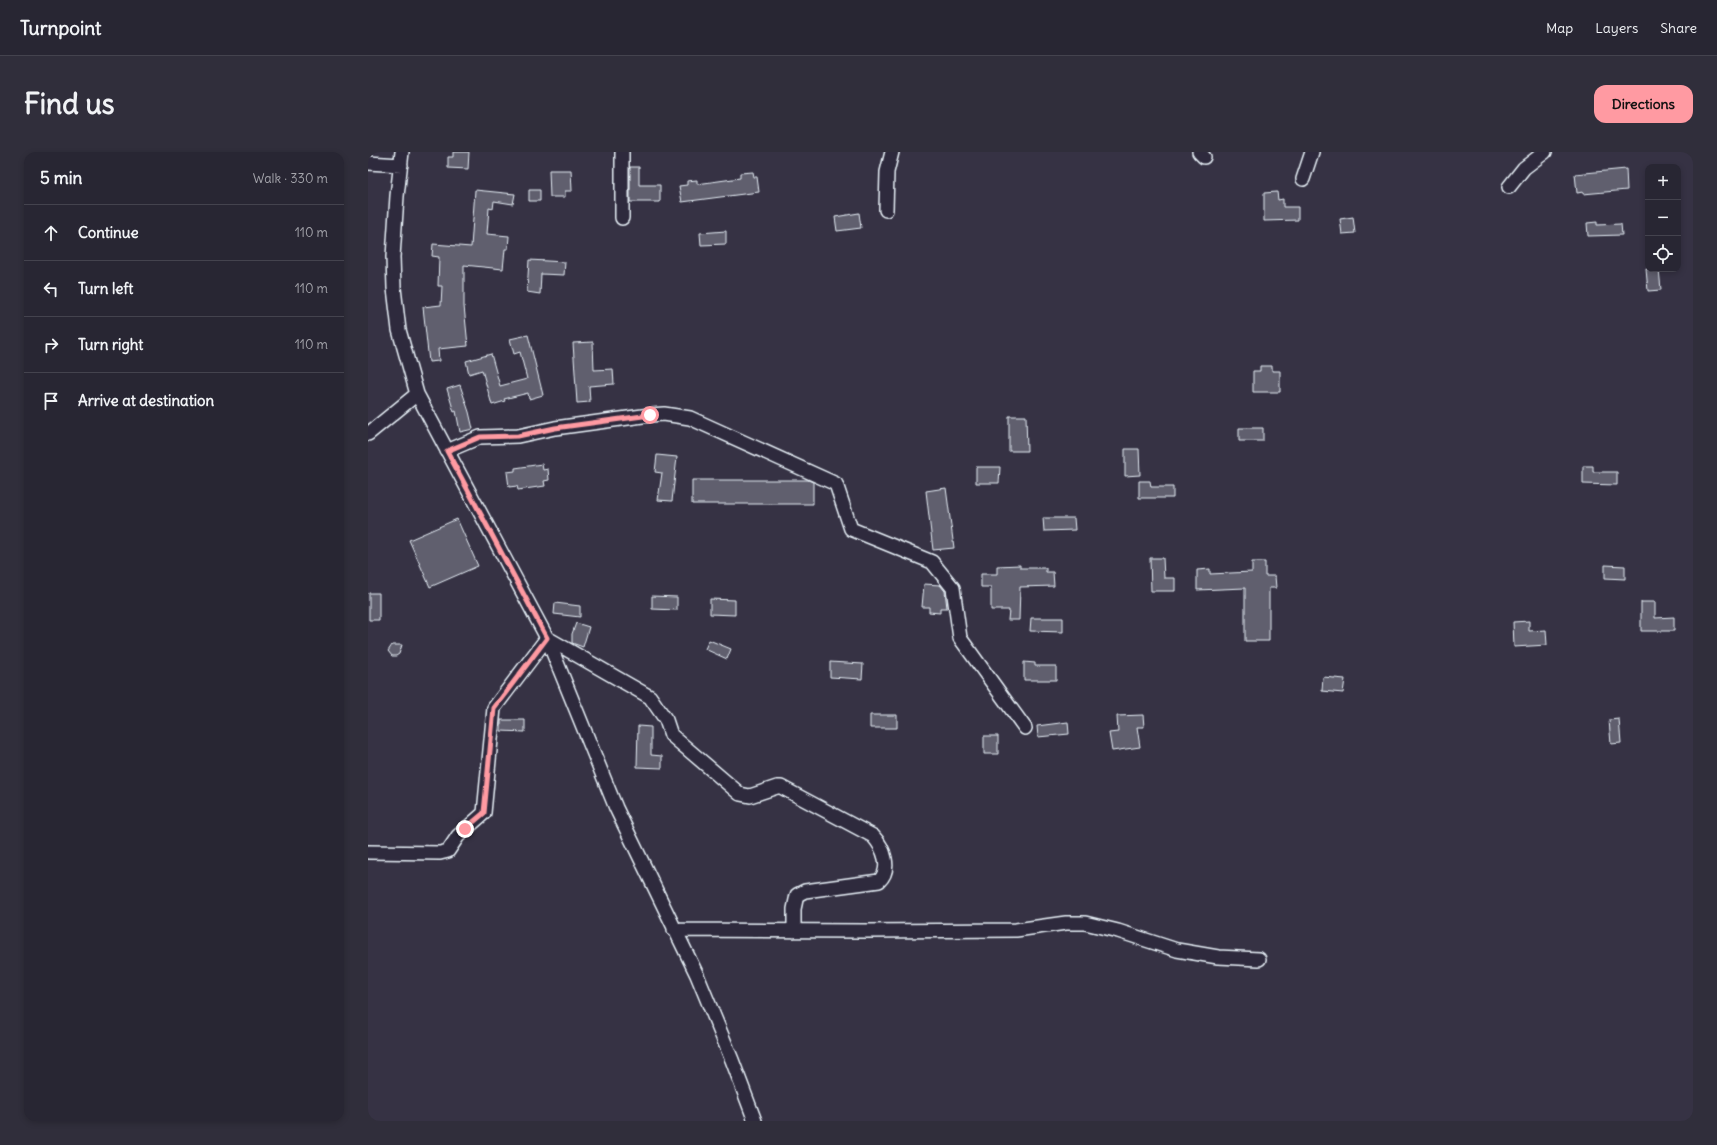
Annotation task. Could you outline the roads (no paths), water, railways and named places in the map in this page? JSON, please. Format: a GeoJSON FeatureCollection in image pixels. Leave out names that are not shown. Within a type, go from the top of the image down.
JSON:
{"type":"FeatureCollection","features":[{"type":"Feature","properties":{"kind":"street"},"geometry":{"type":"LineString","coordinates":[[622,152],[622,218]]}},
{"type":"Feature","properties":{"kind":"street"},"geometry":{"type":"LineString","coordinates":[[886,210],[887,172],[892,152]]}},
{"type":"Feature","properties":{"kind":"street"},"geometry":{"type":"LineString","coordinates":[[1303,179],[1312,152]]}},
{"type":"Feature","properties":{"kind":"street"},"geometry":{"type":"LineString","coordinates":[[1509,187],[1524,168],[1546,152]]}},
{"type":"Feature","properties":{"kind":"street"},"geometry":{"type":"LineString","coordinates":[[368,163],[402,158],[397,196],[394,250],[394,288],[399,330],[417,394],[547,638],[616,808],[700,982],[755,1121]]}},
{"type":"Feature","properties":{"kind":"street"},"geometry":{"type":"LineString","coordinates":[[368,434],[417,394]]}},
{"type":"Feature","properties":{"kind":"street"},"geometry":{"type":"LineString","coordinates":[[447,451],[480,437],[518,436],[555,428],[664,414],[690,418],[836,484],[851,529],[932,562],[953,588],[960,638],[1026,728]]}},
{"type":"Feature","properties":{"kind":"street"},"geometry":{"type":"LineString","coordinates":[[368,852],[440,853],[448,851],[458,836],[484,813],[494,708],[547,638]]}},
{"type":"Feature","properties":{"kind":"street"},"geometry":{"type":"LineString","coordinates":[[547,638],[650,697],[666,720],[671,735],[740,794],[750,796],[781,786],[873,836],[880,844],[885,860],[886,870],[883,877],[878,881],[805,891],[797,895],[794,909],[794,931]]}},
{"type":"Feature","properties":{"kind":"street"},"geometry":{"type":"LineString","coordinates":[[674,930],[1016,930],[1066,923],[1086,923],[1126,933],[1177,950],[1218,957],[1259,959]]}}]}
